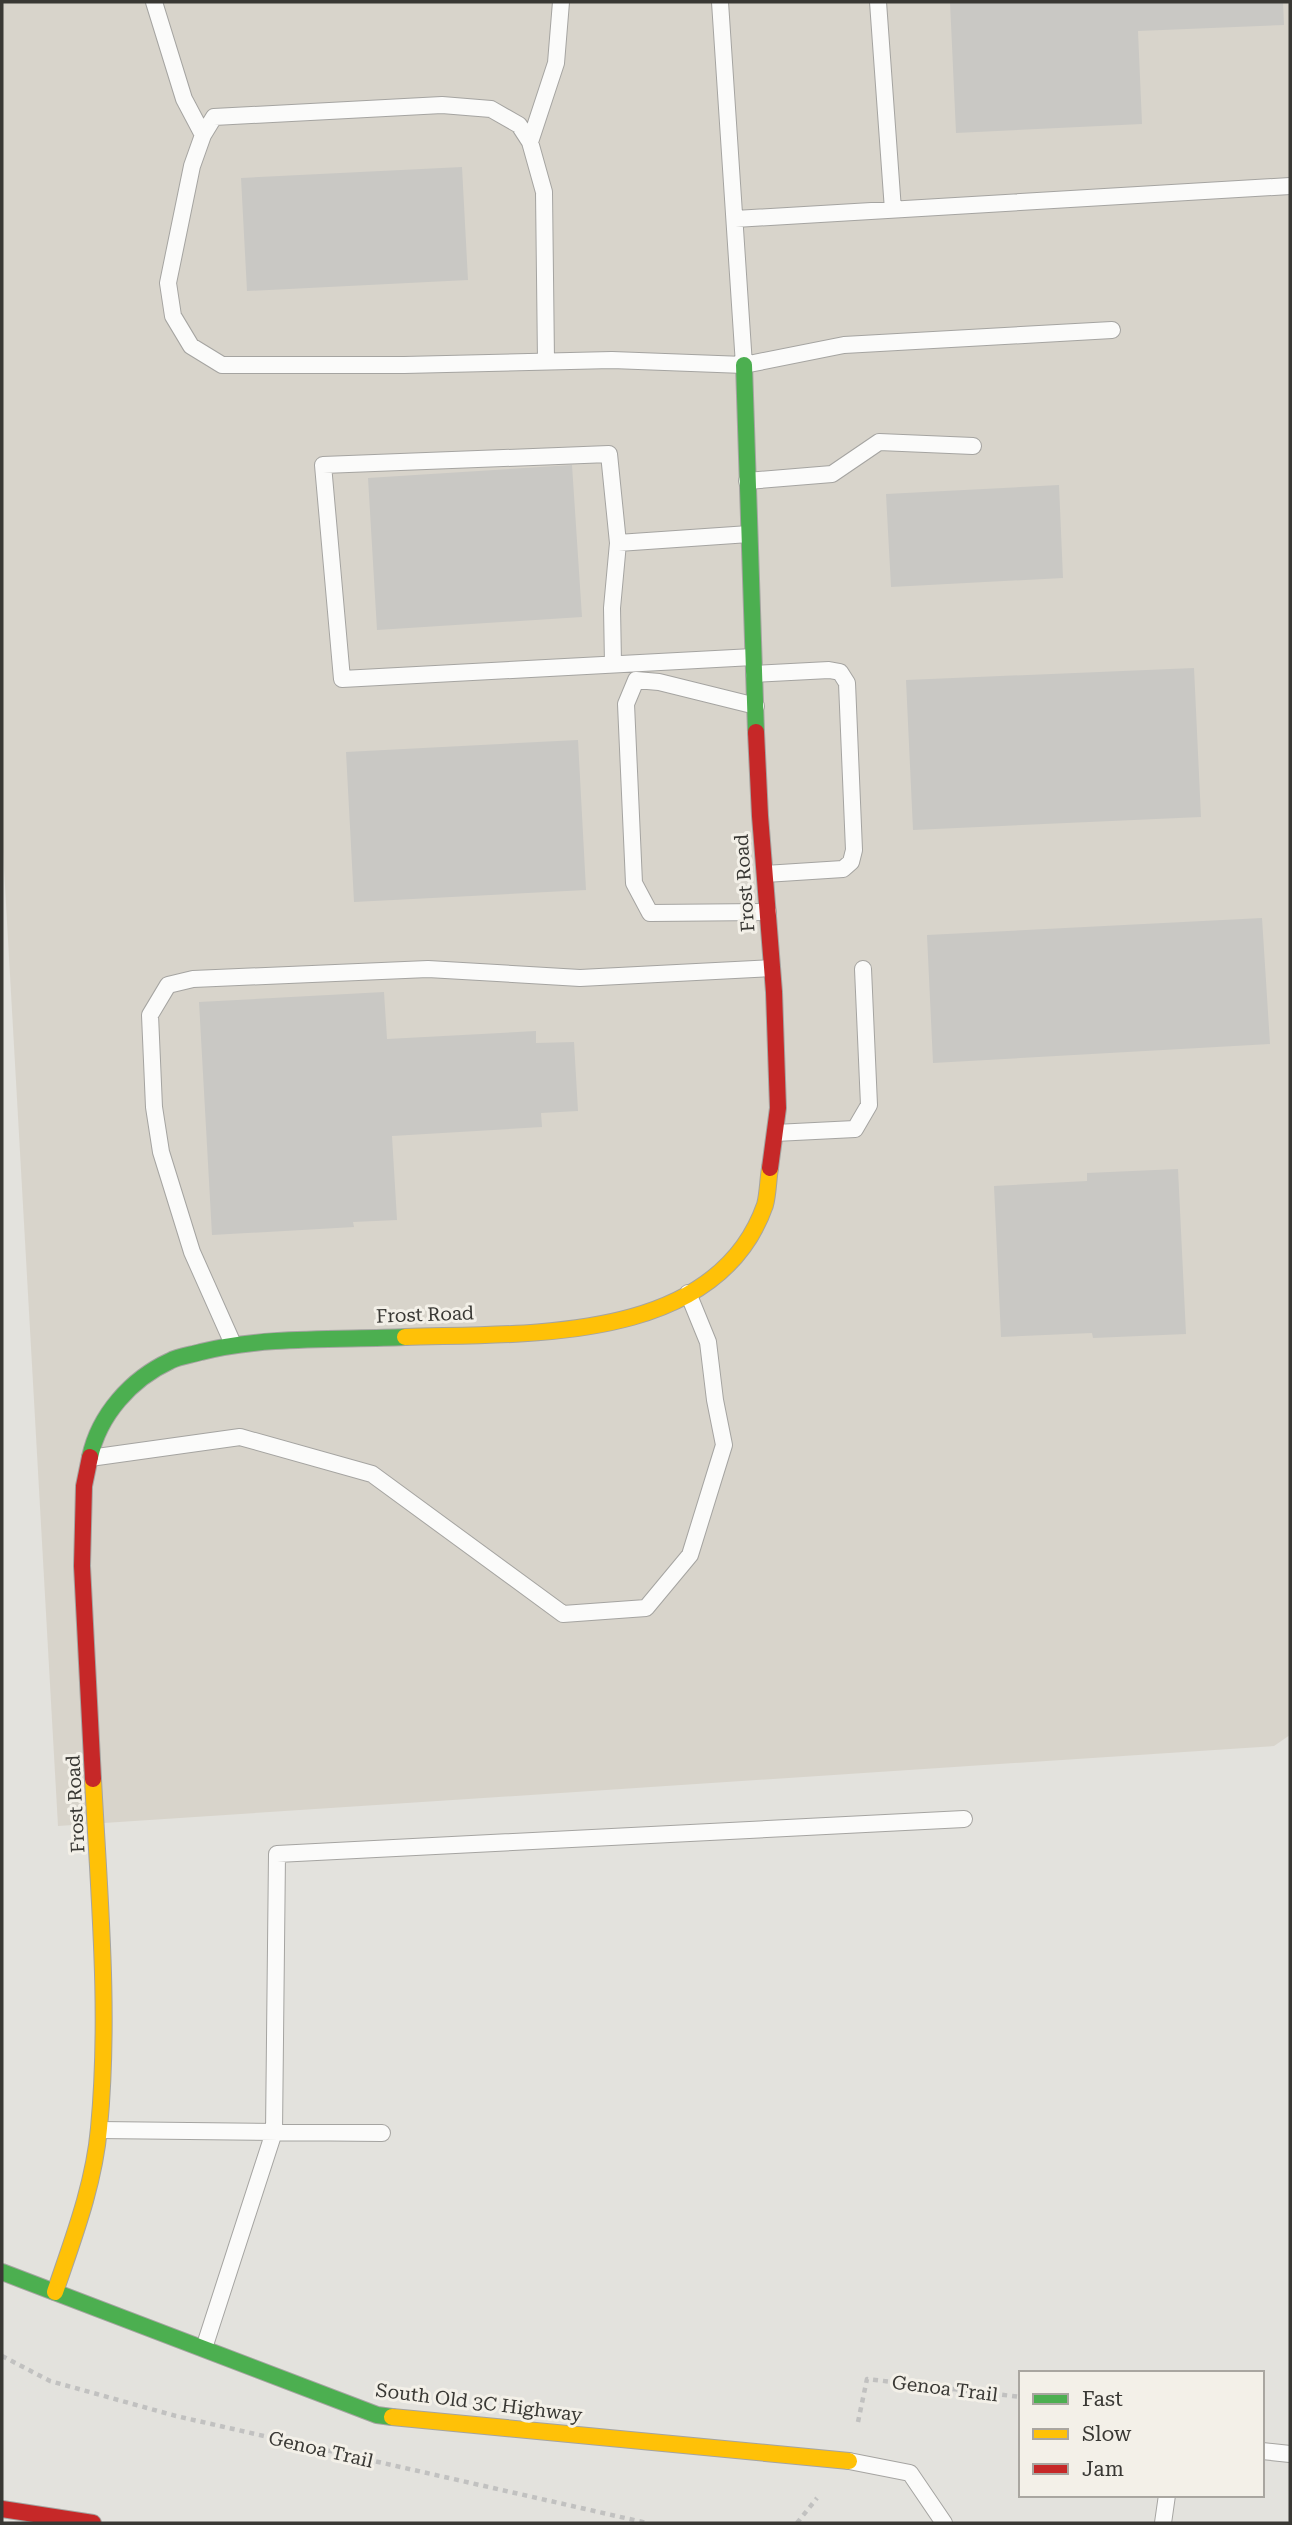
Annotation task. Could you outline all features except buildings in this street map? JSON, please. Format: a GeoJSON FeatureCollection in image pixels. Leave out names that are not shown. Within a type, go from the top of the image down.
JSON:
{"type":"FeatureCollection","features":[{"type":"Feature","properties":{"kind":"street","name":"Frost Road"},"geometry":{"type":"LineString","coordinates":[[55,2292],[82,2214],[99,2130],[104,1985],[82,1566],[84,1486],[93,1444],[106,1415],[136,1382],[171,1360],[233,1344],[542,1332],[611,1323],[662,1308],[706,1284],[742,1249],[765,1203],[778,1108],[755,706],[744,365]]}},
{"type":"Feature","properties":{"kind":"street","name":"South Old 3C Highway"},"geometry":{"type":"LineString","coordinates":[[2,2272],[377,2415],[849,2461]]}},
{"type":"Feature","properties":{"kind":"street"},"geometry":{"type":"LineString","coordinates":[[2,2509],[93,2523]]}},
{"type":"Feature","properties":{"kind":"lane"},"geometry":{"type":"LineString","coordinates":[[154,2],[184,99],[203,135]]}},
{"type":"Feature","properties":{"kind":"lane"},"geometry":{"type":"LineString","coordinates":[[530,142],[556,63],[561,2]]}},
{"type":"Feature","properties":{"kind":"lane"},"geometry":{"type":"LineString","coordinates":[[720,2],[744,365]]}},
{"type":"Feature","properties":{"kind":"lane"},"geometry":{"type":"LineString","coordinates":[[878,2],[893,209]]}},
{"type":"Feature","properties":{"kind":"lane"},"geometry":{"type":"LineString","coordinates":[[546,361],[544,192],[530,142],[519,125],[491,109],[442,105],[214,117],[203,135],[192,166],[168,282],[173,316],[191,346],[222,365],[404,365],[546,361],[612,359],[744,365],[844,345],[1112,330]]}},
{"type":"Feature","properties":{"kind":"lane"},"geometry":{"type":"LineString","coordinates":[[735,219],[1290,186]]}},
{"type":"Feature","properties":{"kind":"lane"},"geometry":{"type":"LineString","coordinates":[[747,481],[832,474],[879,442],[973,446]]}},
{"type":"Feature","properties":{"kind":"lane"},"geometry":{"type":"LineString","coordinates":[[613,664],[612,608],[618,544],[609,454],[323,465],[342,678],[753,657]]}},
{"type":"Feature","properties":{"kind":"lane"},"geometry":{"type":"LineString","coordinates":[[618,544],[749,534]]}},
{"type":"Feature","properties":{"kind":"lane"},"geometry":{"type":"LineString","coordinates":[[754,674],[829,670],[840,672],[848,683],[854,850],[852,862],[843,869],[765,874]]}},
{"type":"Feature","properties":{"kind":"lane"},"geometry":{"type":"LineString","coordinates":[[755,706],[659,682],[636,680],[626,704],[634,883],[650,913],[768,912]]}},
{"type":"Feature","properties":{"kind":"lane"},"geometry":{"type":"LineString","coordinates":[[233,1344],[192,1252],[161,1152],[154,1107],[150,1015],[168,985],[193,979],[428,969],[580,978],[772,968]]}},
{"type":"Feature","properties":{"kind":"lane"},"geometry":{"type":"LineString","coordinates":[[775,1133],[855,1129],[869,1105],[863,969]]}},
{"type":"Feature","properties":{"kind":"lane"},"geometry":{"type":"LineString","coordinates":[[90,1458],[240,1437],[373,1474],[563,1614],[646,1608],[690,1555],[724,1445],[708,1342],[688,1293]]}},
{"type":"Feature","properties":{"kind":"lane"},"geometry":{"type":"LineString","coordinates":[[204,2348],[274,2132],[277,1854],[964,1819]]}},
{"type":"Feature","properties":{"kind":"lane"},"geometry":{"type":"LineString","coordinates":[[99,2130],[383,2133]]}},
{"type":"Feature","properties":{"kind":"lane"},"geometry":{"type":"LineString","coordinates":[[1264,2452],[1290,2454]]}},
{"type":"Feature","properties":{"kind":"lane"},"geometry":{"type":"LineString","coordinates":[[849,2461],[910,2473],[944,2523]]}},
{"type":"Feature","properties":{"kind":"lane"},"geometry":{"type":"LineString","coordinates":[[1163,2523],[1167,2497]]}},
{"type":"Feature","properties":{"kind":"path","name":"Genoa Trail"},"geometry":{"type":"LineString","coordinates":[[2,2356],[50,2381],[176,2416],[646,2523]]}},
{"type":"Feature","properties":{"kind":"path","name":"Genoa Trail"},"geometry":{"type":"LineString","coordinates":[[797,2523],[849,2461],[867,2379],[1019,2398]]}},
{"type":"Feature","properties":{"kind":"shaded area"},"geometry":{"type":"Polygon","coordinates":[[[2,2],[1290,2],[1290,1735],[1274,1746],[58,1826],[2,833],[2,2]]]}},
{"type":"Feature","properties":{"kind":"traffic: fast"},"geometry":{"type":"LineString","coordinates":[[744,365],[756,732]]}},
{"type":"Feature","properties":{"kind":"traffic: fast"},"geometry":{"type":"LineString","coordinates":[[90,1457],[101,1427],[119,1400],[142,1378],[174,1359],[250,1343],[405,1337]]}},
{"type":"Feature","properties":{"kind":"traffic: fast"},"geometry":{"type":"LineString","coordinates":[[2,2272],[377,2415],[392,2417]]}},
{"type":"Feature","properties":{"kind":"traffic: slow"},"geometry":{"type":"LineString","coordinates":[[405,1337],[559,1330],[612,1322],[661,1307],[705,1284],[740,1251],[765,1205],[770,1168]]}},
{"type":"Feature","properties":{"kind":"traffic: slow"},"geometry":{"type":"LineString","coordinates":[[55,2292],[88,2191],[99,2128],[104,1997],[93,1779]]}},
{"type":"Feature","properties":{"kind":"traffic: slow"},"geometry":{"type":"LineString","coordinates":[[392,2417],[849,2461]]}},
{"type":"Feature","properties":{"kind":"traffic: jam"},"geometry":{"type":"LineString","coordinates":[[756,732],[774,992],[778,1108],[770,1168]]}},
{"type":"Feature","properties":{"kind":"traffic: jam"},"geometry":{"type":"LineString","coordinates":[[90,1457],[84,1486],[82,1566],[93,1779]]}},
{"type":"Feature","properties":{"kind":"traffic: jam"},"geometry":{"type":"LineString","coordinates":[[2,2509],[93,2523]]}}]}
